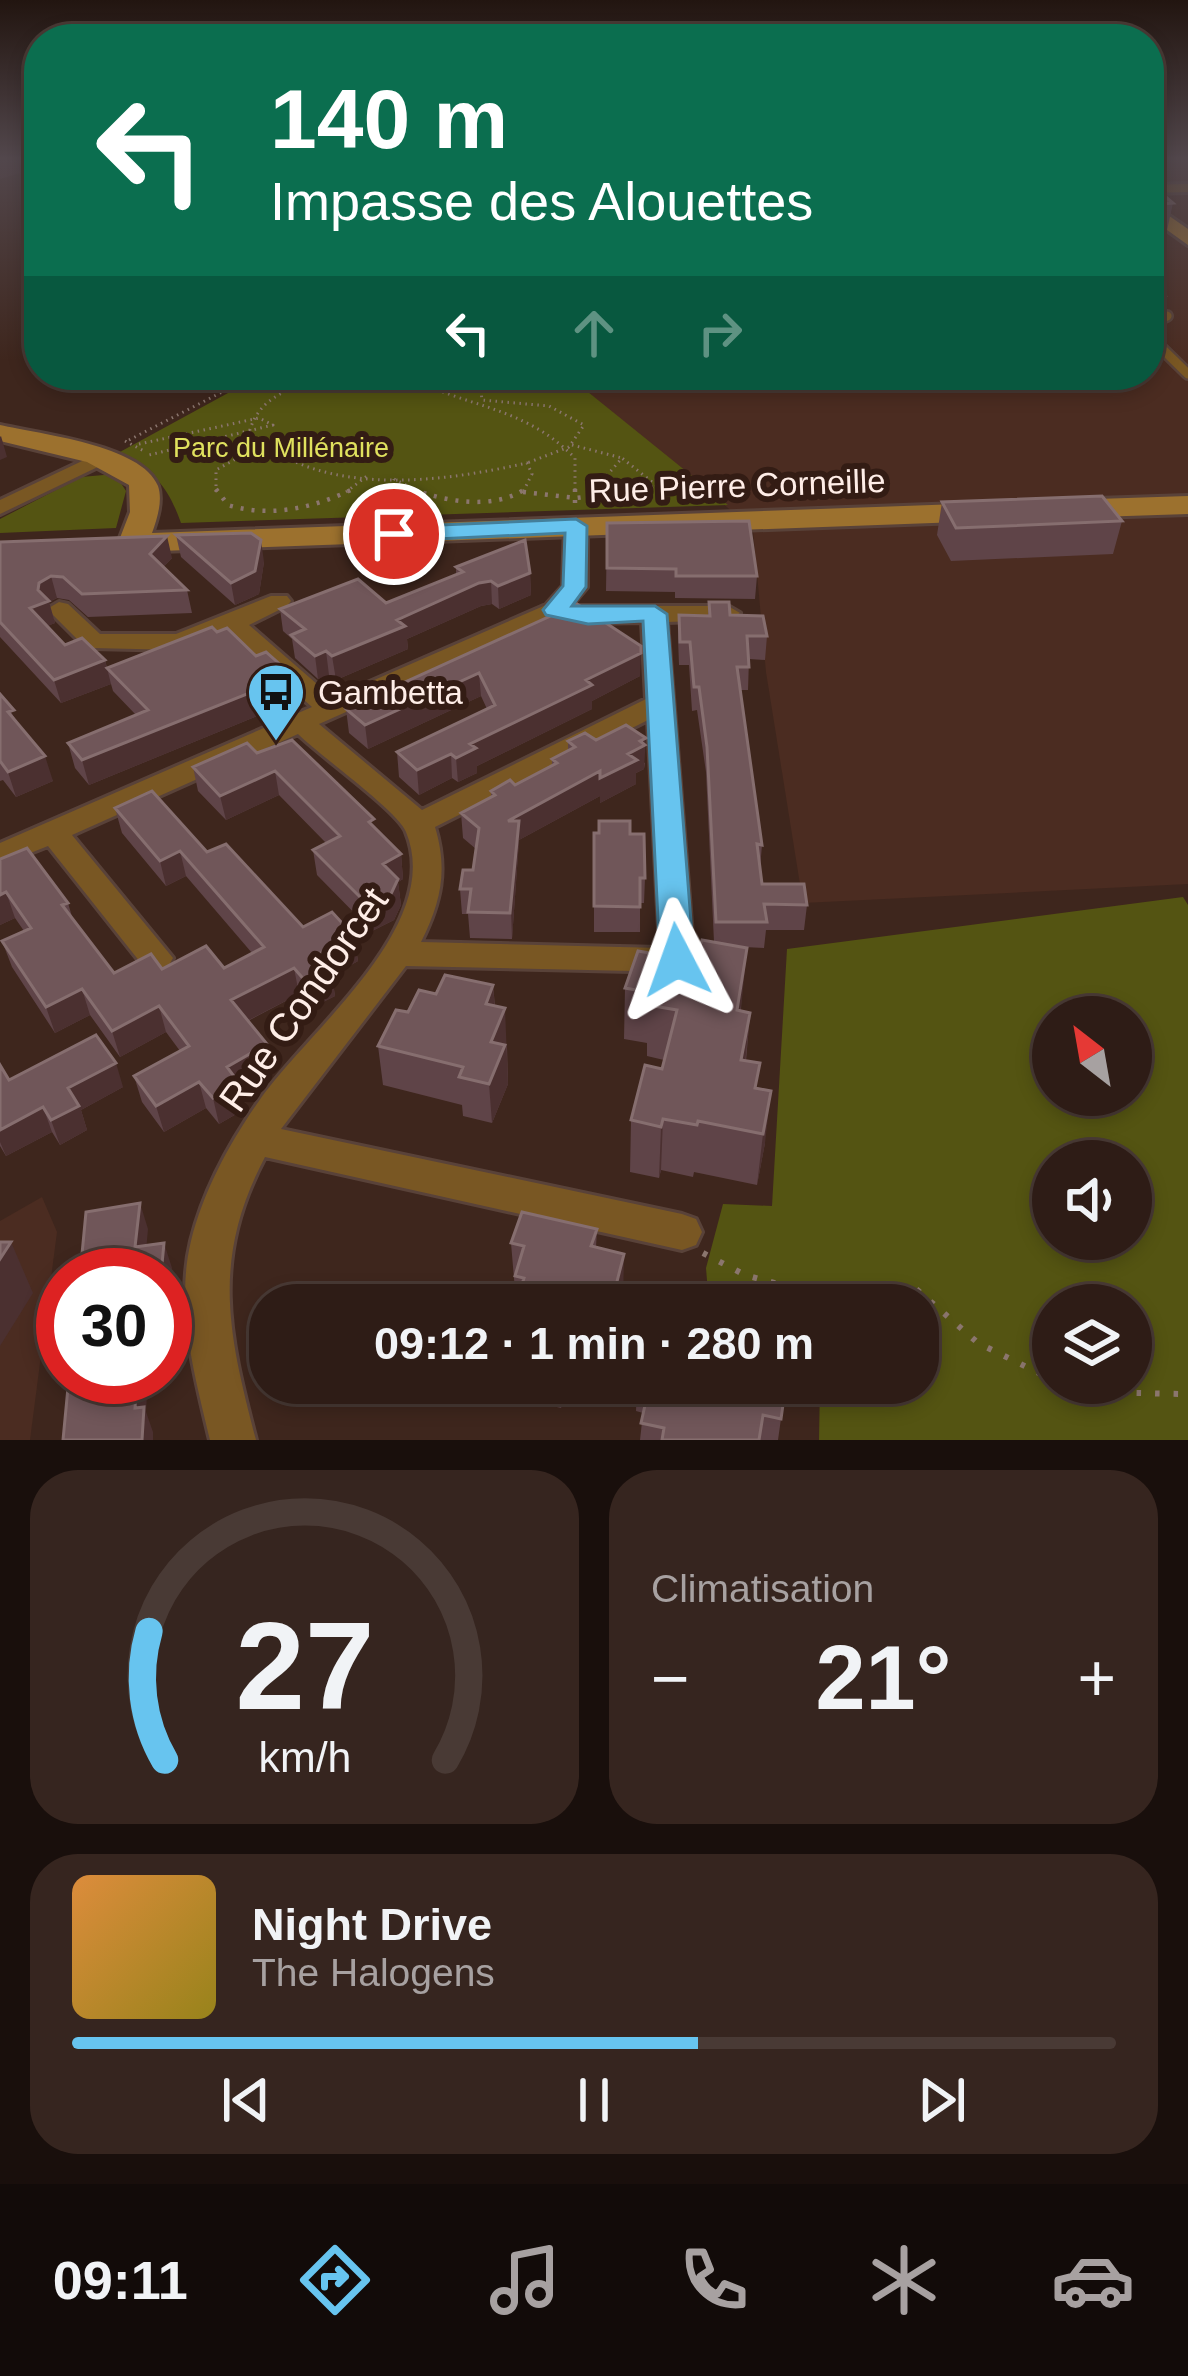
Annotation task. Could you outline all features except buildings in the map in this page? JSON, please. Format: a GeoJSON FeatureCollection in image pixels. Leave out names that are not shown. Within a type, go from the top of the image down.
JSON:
{"type":"FeatureCollection","features":[{"type":"Feature","properties":{"kind":"street"},"geometry":{"type":"LineString","coordinates":[[0,433],[99,459]]}},
{"type":"Feature","properties":{"kind":"street"},"geometry":{"type":"LineString","coordinates":[[0,508],[99,459]]}},
{"type":"Feature","properties":{"kind":"street","name":"Rue Pierre Corneille"},"geometry":{"type":"LineString","coordinates":[[99,459],[127,469],[140,479],[146,492],[122,543],[394,534],[576,512],[1029,511],[1188,505]]}},
{"type":"Feature","properties":{"kind":"street"},"geometry":{"type":"LineString","coordinates":[[0,855],[555,610],[574,587],[576,512]]}},
{"type":"Feature","properties":{"kind":"street"},"geometry":{"type":"LineString","coordinates":[[59,610],[93,641],[178,642],[279,601]]}},
{"type":"Feature","properties":{"kind":"street"},"geometry":{"type":"LineString","coordinates":[[555,610],[588,616],[728,613]]}},
{"type":"Feature","properties":{"kind":"street"},"geometry":{"type":"LineString","coordinates":[[655,614],[677,960]]}},
{"type":"Feature","properties":{"kind":"street"},"geometry":{"type":"LineString","coordinates":[[233,623],[418,823],[658,704]]}},
{"type":"Feature","properties":{"kind":"street","name":"Rue Condorcet"},"geometry":{"type":"LineString","coordinates":[[233,1440],[213,1349],[208,1259],[220,1218],[274,1108],[356,1012],[421,909],[430,878],[418,823]]}},
{"type":"Feature","properties":{"kind":"street"},"geometry":{"type":"LineString","coordinates":[[53,832],[156,958]]}},
{"type":"Feature","properties":{"kind":"street"},"geometry":{"type":"LineString","coordinates":[[396,954],[716,962]]}},
{"type":"Feature","properties":{"kind":"street"},"geometry":{"type":"LineString","coordinates":[[256,1139],[682,1232]]}},
{"type":"Feature","properties":{"kind":"lane"},"geometry":{"type":"LineString","coordinates":[[1164,351],[1188,374]]}},
{"type":"Feature","properties":{"kind":"path"},"geometry":{"type":"LineString","coordinates":[[1164,293],[1180,306]]}},
{"type":"Feature","properties":{"kind":"path"},"geometry":{"type":"LineString","coordinates":[[99,459],[227,390]]}},
{"type":"Feature","properties":{"kind":"path"},"geometry":{"type":"LineString","coordinates":[[291,390],[256,411],[250,420],[249,433],[259,446],[309,466],[367,476],[472,475],[527,463],[570,447],[584,425],[571,413],[546,404],[449,396],[435,390]]}},
{"type":"Feature","properties":{"kind":"path"},"geometry":{"type":"LineString","coordinates":[[481,390],[482,400]]}},
{"type":"Feature","properties":{"kind":"path"},"geometry":{"type":"LineString","coordinates":[[482,400],[538,422],[570,447],[622,458],[657,486],[600,496],[576,512]]}},
{"type":"Feature","properties":{"kind":"path"},"geometry":{"type":"LineString","coordinates":[[139,444],[250,420],[266,419],[273,425],[148,455]]}},
{"type":"Feature","properties":{"kind":"path"},"geometry":{"type":"LineString","coordinates":[[259,446],[216,470],[212,484],[218,497],[233,506],[263,512],[313,506],[352,491],[367,476]]}},
{"type":"Feature","properties":{"kind":"path"},"geometry":{"type":"LineString","coordinates":[[570,447],[578,468],[576,512]]}},
{"type":"Feature","properties":{"kind":"path"},"geometry":{"type":"LineString","coordinates":[[600,496],[603,480],[622,458]]}},
{"type":"Feature","properties":{"kind":"path"},"geometry":{"type":"LineString","coordinates":[[523,492],[532,474],[527,463]]}},
{"type":"Feature","properties":{"kind":"path"},"geometry":{"type":"LineString","coordinates":[[394,479],[408,489],[456,499],[496,500],[523,492],[576,512]]}},
{"type":"Feature","properties":{"kind":"path"},"geometry":{"type":"LineString","coordinates":[[394,479],[394,534]]}},
{"type":"Feature","properties":{"kind":"path"},"geometry":{"type":"LineString","coordinates":[[682,1232],[709,1258],[789,1288],[834,1296],[878,1288],[915,1288],[945,1319],[1011,1366],[1032,1373]]}},
{"type":"Feature","properties":{"kind":"path"},"geometry":{"type":"LineString","coordinates":[[1152,1393],[1188,1390]]}},
{"type":"Feature","properties":{"kind":"shaded area"},"geometry":{"type":"Polygon","coordinates":[[[1164,225],[1188,225],[1188,500],[739,517],[585,390],[1164,390],[1164,225]]]}},
{"type":"Feature","properties":{"kind":"shaded area"},"geometry":{"type":"Polygon","coordinates":[[[1188,511],[1188,884],[803,903],[766,672],[753,530],[1188,511]]]}},
{"type":"Feature","properties":{"kind":"shaded area"},"geometry":{"type":"Polygon","coordinates":[[[42,1197],[57,1232],[55,1248],[36,1248],[36,1394],[30,1440],[0,1440],[0,1221],[42,1197]]]}},
{"type":"Feature","properties":{"kind":"green space","name":"Parc du Millénaire"},"geometry":{"type":"Polygon","coordinates":[[[234,390],[586,390],[728,505],[181,523],[158,481],[118,453],[234,390]]]}},
{"type":"Feature","properties":{"kind":"green space"},"geometry":{"type":"Polygon","coordinates":[[[115,474],[126,491],[116,528],[0,533],[0,519],[81,477],[115,474]]]}},
{"type":"Feature","properties":{"kind":"green space"},"geometry":{"type":"Polygon","coordinates":[[[1183,897],[1188,905],[1188,1440],[819,1440],[820,1404],[939,1404],[939,1284],[707,1284],[706,1268],[723,1204],[772,1206],[787,949],[1183,897]]]}},
{"type":"Feature","properties":{"kind":"place","name":"Gambetta"},"geometry":{"type":"Point","coordinates":[276,743]}},
{"type":"Feature","properties":{"kind":"route"},"geometry":{"type":"LineString","coordinates":[[394,534],[576,526],[574,587],[555,610],[588,616],[655,614],[677,960]]}}]}
